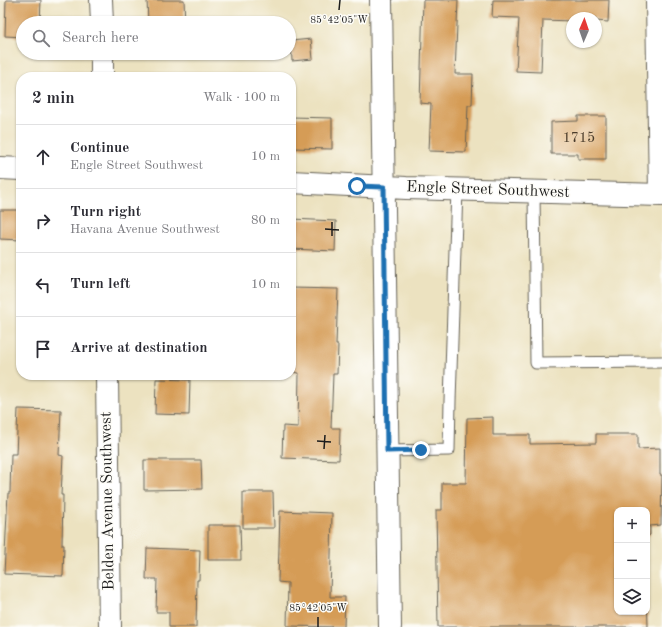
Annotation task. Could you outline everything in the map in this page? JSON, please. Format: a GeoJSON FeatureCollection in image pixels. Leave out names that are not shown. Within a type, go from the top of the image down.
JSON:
{"type":"FeatureCollection","features":[{"type":"Feature","properties":{"kind":"street"},"geometry":{"type":"LineString","coordinates":[[101,0],[102,16]]}},
{"type":"Feature","properties":{"kind":"street"},"geometry":{"type":"LineString","coordinates":[[381,0],[390,627]]}},
{"type":"Feature","properties":{"kind":"street"},"geometry":{"type":"LineString","coordinates":[[657,0],[661,195]]}},
{"type":"Feature","properties":{"kind":"street"},"geometry":{"type":"LineString","coordinates":[[102,60],[102,72]]}},
{"type":"Feature","properties":{"kind":"street"},"geometry":{"type":"LineString","coordinates":[[0,168],[16,169]]}},
{"type":"Feature","properties":{"kind":"street","name":"Engle Street Southwest"},"geometry":{"type":"LineString","coordinates":[[296,182],[384,187],[661,195]]}},
{"type":"Feature","properties":{"kind":"street","name":"Belden Avenue Southwest"},"geometry":{"type":"LineString","coordinates":[[107,380],[110,627]]}},
{"type":"Feature","properties":{"kind":"lane"},"geometry":{"type":"LineString","coordinates":[[387,451],[450,450],[450,393],[458,189]]}},
{"type":"Feature","properties":{"kind":"lane"},"geometry":{"type":"LineString","coordinates":[[534,191],[536,363],[662,362]]}},
{"type":"Feature","properties":{"kind":"building"},"geometry":{"type":"Polygon","coordinates":[[[6,0],[41,0],[40,16],[16,16],[16,37],[5,36],[6,0]]]}},
{"type":"Feature","properties":{"kind":"building"},"geometry":{"type":"Polygon","coordinates":[[[147,0],[184,0],[185,16],[148,16],[147,0]]]}},
{"type":"Feature","properties":{"kind":"building"},"geometry":{"type":"Polygon","coordinates":[[[423,0],[458,0],[455,74],[473,74],[472,105],[468,105],[466,152],[429,151],[431,104],[420,103],[423,0]]]}},
{"type":"Feature","properties":{"kind":"building"},"geometry":{"type":"Polygon","coordinates":[[[493,0],[609,0],[608,22],[602,22],[602,12],[566,12],[566,21],[543,20],[541,72],[516,71],[519,18],[492,17],[493,0]]]}},
{"type":"Feature","properties":{"kind":"building"},"geometry":{"type":"Polygon","coordinates":[[[311,39],[313,59],[292,61],[296,60],[296,40],[311,39]]]}},
{"type":"Feature","properties":{"kind":"building"},"geometry":{"type":"Polygon","coordinates":[[[578,116],[606,116],[606,159],[578,159],[578,154],[551,154],[551,122],[578,121],[578,116]]]}},
{"type":"Feature","properties":{"kind":"building"},"geometry":{"type":"Polygon","coordinates":[[[296,117],[332,118],[332,149],[296,148],[296,117]]]}},
{"type":"Feature","properties":{"kind":"building"},"geometry":{"type":"Polygon","coordinates":[[[0,210],[16,210],[16,240],[0,239],[0,210]]]}},
{"type":"Feature","properties":{"kind":"building"},"geometry":{"type":"Polygon","coordinates":[[[296,219],[336,221],[335,251],[296,249],[296,219]]]}},
{"type":"Feature","properties":{"kind":"building"},"geometry":{"type":"Polygon","coordinates":[[[296,288],[338,289],[336,345],[338,345],[337,374],[333,374],[331,428],[340,428],[339,460],[282,458],[283,426],[298,427],[299,373],[296,373],[296,288]]]}},
{"type":"Feature","properties":{"kind":"building"},"geometry":{"type":"Polygon","coordinates":[[[156,380],[190,380],[189,415],[155,414],[156,380]]]}},
{"type":"Feature","properties":{"kind":"building"},"geometry":{"type":"Polygon","coordinates":[[[18,409],[61,410],[59,455],[63,456],[61,495],[63,495],[63,576],[4,574],[8,493],[10,493],[11,454],[16,454],[18,409]]]}},
{"type":"Feature","properties":{"kind":"building"},"geometry":{"type":"Polygon","coordinates":[[[493,417],[493,435],[530,435],[530,444],[596,443],[596,434],[638,434],[638,449],[660,448],[660,475],[662,475],[661,525],[650,526],[650,507],[614,507],[614,615],[648,615],[648,627],[438,627],[436,510],[442,510],[442,483],[466,483],[467,418],[493,417]]]}},
{"type":"Feature","properties":{"kind":"building"},"geometry":{"type":"Polygon","coordinates":[[[144,460],[201,460],[202,489],[144,490],[144,460]]]}},
{"type":"Feature","properties":{"kind":"building"},"geometry":{"type":"Polygon","coordinates":[[[243,492],[273,492],[274,528],[243,528],[243,492]]]}},
{"type":"Feature","properties":{"kind":"building"},"geometry":{"type":"Polygon","coordinates":[[[280,511],[332,513],[330,597],[345,597],[344,627],[287,626],[288,583],[278,582],[280,511]]]}},
{"type":"Feature","properties":{"kind":"building"},"geometry":{"type":"Polygon","coordinates":[[[208,525],[240,525],[241,560],[208,560],[208,525]]]}},
{"type":"Feature","properties":{"kind":"building"},"geometry":{"type":"Polygon","coordinates":[[[147,548],[200,550],[199,580],[197,580],[196,627],[169,627],[169,612],[156,612],[157,579],[146,579],[147,548]]]}},
{"type":"Feature","properties":{"kind":"route"},"geometry":{"type":"LineString","coordinates":[[357,186],[384,187],[387,451],[421,450]]}}]}
